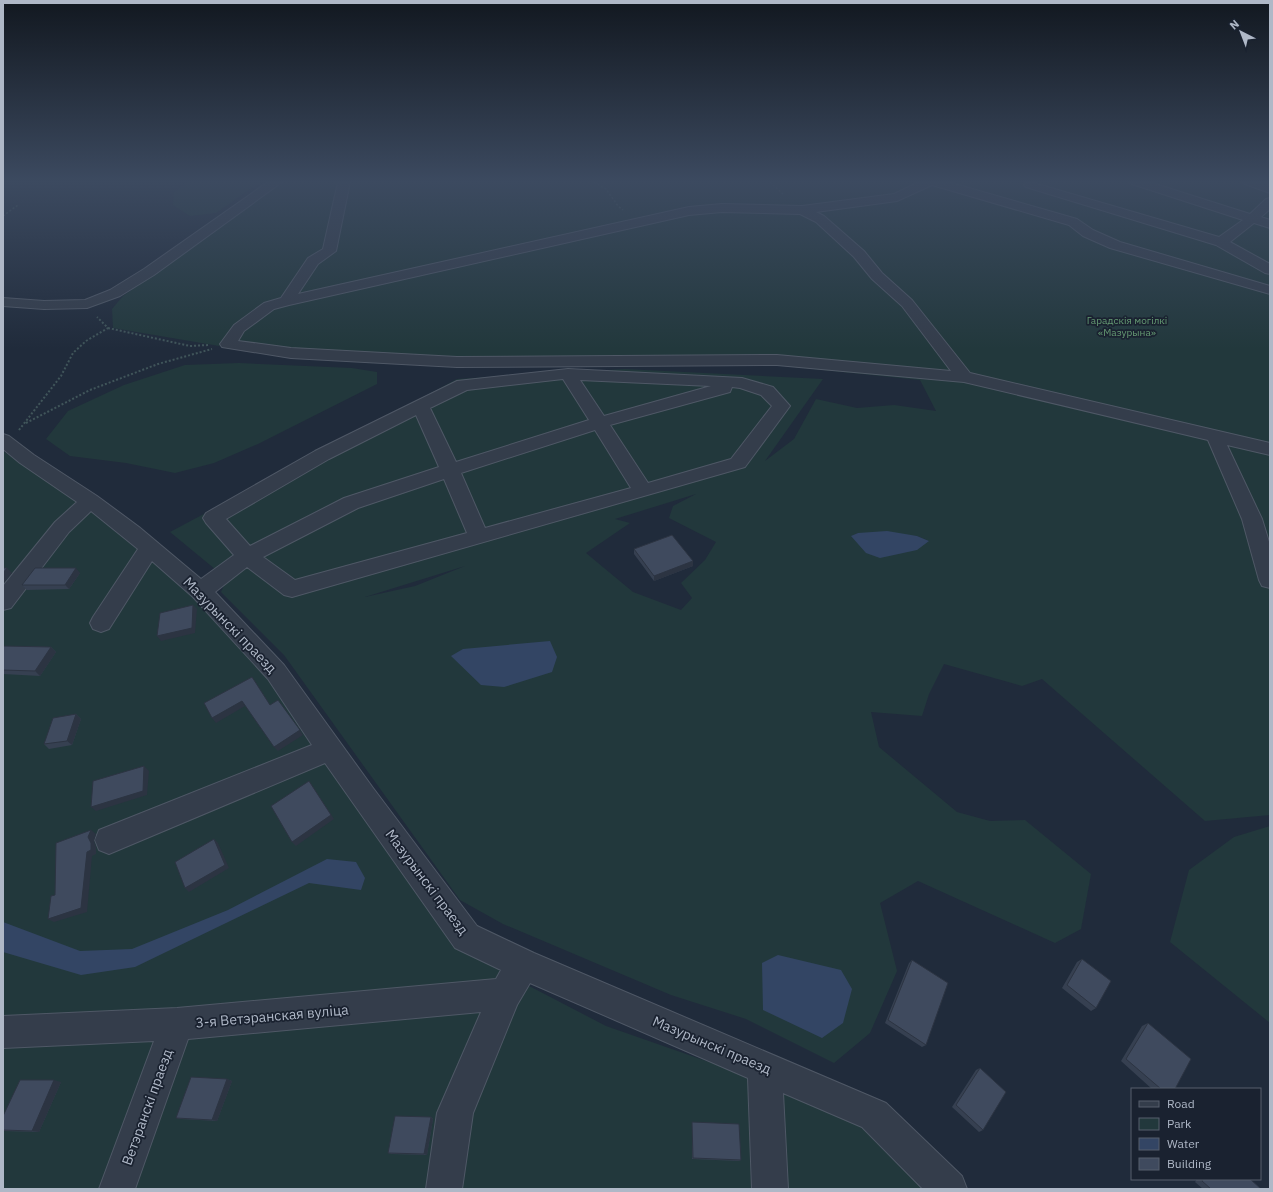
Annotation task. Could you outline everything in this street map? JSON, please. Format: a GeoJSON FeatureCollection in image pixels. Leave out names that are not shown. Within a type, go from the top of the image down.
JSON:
{"type":"FeatureCollection","features":[{"type":"Feature","properties":{"kind":"street"},"geometry":{"type":"LineString","coordinates":[[3,302],[44,305],[86,304],[115,293],[149,272],[198,238]]}},
{"type":"Feature","properties":{"kind":"street"},"geometry":{"type":"LineString","coordinates":[[286,301],[312,261],[329,251],[332,238]]}},
{"type":"Feature","properties":{"kind":"street"},"geometry":{"type":"LineString","coordinates":[[572,238],[269,306],[239,328],[228,344],[290,353],[457,362],[777,360],[964,377],[1270,448]]}},
{"type":"Feature","properties":{"kind":"street"},"geometry":{"type":"LineString","coordinates":[[841,238],[859,254],[877,276],[906,303],[964,377]]}},
{"type":"Feature","properties":{"kind":"street"},"geometry":{"type":"LineString","coordinates":[[1098,238],[1114,245],[1270,290]]}},
{"type":"Feature","properties":{"kind":"street"},"geometry":{"type":"LineString","coordinates":[[1207,238],[1221,242],[1270,270]]}},
{"type":"Feature","properties":{"kind":"street"},"geometry":{"type":"LineString","coordinates":[[1221,242],[1227,238]]}},
{"type":"Feature","properties":{"kind":"street"},"geometry":{"type":"LineString","coordinates":[[568,374],[643,491]]}},
{"type":"Feature","properties":{"kind":"street"},"geometry":{"type":"LineString","coordinates":[[568,374],[742,383],[766,391],[781,406],[738,463],[292,589],[247,556],[213,518],[322,455],[463,385],[568,374]]}},
{"type":"Feature","properties":{"kind":"street"},"geometry":{"type":"LineString","coordinates":[[201,592],[247,556],[351,503],[599,423],[742,383]]}},
{"type":"Feature","properties":{"kind":"street"},"geometry":{"type":"LineString","coordinates":[[420,406],[479,537]]}},
{"type":"Feature","properties":{"kind":"street"},"geometry":{"type":"LineString","coordinates":[[1216,436],[1219,447],[1252,519],[1270,580]]}},
{"type":"Feature","properties":{"kind":"street","name":"Мазурынскі праезд"},"geometry":{"type":"LineString","coordinates":[[4,444],[90,501],[132,532],[201,592],[276,672],[330,750],[466,937],[522,964],[874,1115],[949,1189]]}},
{"type":"Feature","properties":{"kind":"street"},"geometry":{"type":"LineString","coordinates":[[3,602],[62,527],[90,501]]}},
{"type":"Feature","properties":{"kind":"street"},"geometry":{"type":"LineString","coordinates":[[101,623],[150,548]]}},
{"type":"Feature","properties":{"kind":"street"},"geometry":{"type":"LineString","coordinates":[[108,840],[330,750]]}},
{"type":"Feature","properties":{"kind":"street"},"geometry":{"type":"LineString","coordinates":[[444,1189],[455,1113],[505,994],[522,964]]}},
{"type":"Feature","properties":{"kind":"street","name":"3-я Ветэранская вуліца"},"geometry":{"type":"LineString","coordinates":[[3,1032],[177,1024],[505,994]]}},
{"type":"Feature","properties":{"kind":"street","name":"Ветэранскі праезд"},"geometry":{"type":"LineString","coordinates":[[117,1189],[177,1024]]}},
{"type":"Feature","properties":{"kind":"street"},"geometry":{"type":"LineString","coordinates":[[765,1068],[770,1189]]}},
{"type":"Feature","properties":{"kind":"path"},"geometry":{"type":"LineString","coordinates":[[86,304],[108,328],[190,346],[228,344]]}},
{"type":"Feature","properties":{"kind":"path"},"geometry":{"type":"LineString","coordinates":[[4,444],[26,423],[61,376],[73,353],[86,342],[108,328]]}},
{"type":"Feature","properties":{"kind":"path"},"geometry":{"type":"LineString","coordinates":[[26,423],[90,390],[158,364],[228,344]]}},
{"type":"Feature","properties":{"kind":"green space","name":"Гарадскія могілкі «Мазурына»"},"geometry":{"type":"Polygon","coordinates":[[[203,238],[1270,238],[1270,815],[1205,821],[1042,679],[1022,686],[944,664],[929,694],[922,716],[871,712],[879,747],[957,812],[990,821],[1025,820],[1091,874],[1081,929],[1055,943],[918,881],[880,903],[897,971],[870,1033],[834,1063],[746,1019],[671,995],[503,924],[460,900],[284,655],[221,592],[227,579],[170,532],[457,379],[625,369],[823,379],[765,461],[794,439],[816,399],[857,408],[894,405],[936,411],[920,380],[774,365],[467,367],[290,358],[113,328],[112,309],[123,296],[203,238]],[[696,494],[615,519],[630,523],[586,553],[633,592],[681,610],[692,598],[681,583],[705,560],[716,542],[669,518],[673,506],[696,494]],[[858,533],[852,536],[929,541],[917,536],[858,533]],[[465,566],[365,597],[415,586],[465,566]]]}},
{"type":"Feature","properties":{"kind":"green space"},"geometry":{"type":"Polygon","coordinates":[[[239,363],[352,368],[377,372],[377,384],[258,444],[214,463],[175,473],[126,463],[70,456],[46,439],[68,411],[124,385],[185,365],[239,363]]]}},
{"type":"Feature","properties":{"kind":"green space"},"geometry":{"type":"Polygon","coordinates":[[[3,451],[77,500],[196,597],[271,676],[508,975],[606,1026],[872,1119],[941,1189],[3,1189],[3,451]]]}},
{"type":"Feature","properties":{"kind":"green space"},"geometry":{"type":"Polygon","coordinates":[[[1270,826],[1270,1023],[1170,942],[1189,870],[1234,837],[1270,826]]]}},
{"type":"Feature","properties":{"kind":"water"},"geometry":{"type":"Polygon","coordinates":[[[887,531],[917,536],[929,541],[917,550],[880,558],[866,553],[851,536],[858,533],[887,531]]]}},
{"type":"Feature","properties":{"kind":"water"},"geometry":{"type":"Polygon","coordinates":[[[550,641],[557,657],[552,672],[504,687],[481,685],[451,656],[463,649],[550,641]]]}},
{"type":"Feature","properties":{"kind":"water"},"geometry":{"type":"Polygon","coordinates":[[[327,859],[356,862],[365,878],[361,890],[309,883],[135,967],[81,975],[3,952],[3,922],[80,951],[132,949],[228,910],[327,859]]]}},
{"type":"Feature","properties":{"kind":"water"},"geometry":{"type":"Polygon","coordinates":[[[778,955],[841,970],[852,989],[843,1023],[822,1038],[763,1010],[762,963],[778,955]]]}},
{"type":"Feature","properties":{"kind":"building"},"geometry":{"type":"Polygon","coordinates":[[[672,535],[693,561],[654,576],[634,549],[672,535]]]}},
{"type":"Feature","properties":{"kind":"building"},"geometry":{"type":"Polygon","coordinates":[[[35,568],[76,568],[65,585],[22,585],[35,568]]]}},
{"type":"Feature","properties":{"kind":"building"},"geometry":{"type":"Polygon","coordinates":[[[193,605],[192,628],[157,636],[160,613],[193,605]]]}},
{"type":"Feature","properties":{"kind":"building"},"geometry":{"type":"Polygon","coordinates":[[[3,646],[51,647],[35,671],[3,670],[3,646]]]}},
{"type":"Feature","properties":{"kind":"building"},"geometry":{"type":"Polygon","coordinates":[[[252,677],[270,705],[278,700],[300,730],[274,747],[242,701],[212,718],[204,703],[252,677]]]}},
{"type":"Feature","properties":{"kind":"building"},"geometry":{"type":"Polygon","coordinates":[[[76,714],[67,741],[44,744],[53,718],[76,714]]]}},
{"type":"Feature","properties":{"kind":"building"},"geometry":{"type":"Polygon","coordinates":[[[144,766],[143,791],[91,807],[93,781],[144,766]]]}},
{"type":"Feature","properties":{"kind":"building"},"geometry":{"type":"Polygon","coordinates":[[[309,781],[331,815],[292,842],[271,806],[309,781]]]}},
{"type":"Feature","properties":{"kind":"building"},"geometry":{"type":"Polygon","coordinates":[[[91,830],[88,837],[91,843],[91,850],[87,852],[81,908],[48,919],[51,896],[55,895],[56,843],[91,830]]]}},
{"type":"Feature","properties":{"kind":"building"},"geometry":{"type":"Polygon","coordinates":[[[214,839],[225,865],[185,888],[175,862],[214,839]]]}},
{"type":"Feature","properties":{"kind":"building"},"geometry":{"type":"Polygon","coordinates":[[[1082,959],[1111,981],[1096,1008],[1067,985],[1082,959]]]}},
{"type":"Feature","properties":{"kind":"building"},"geometry":{"type":"Polygon","coordinates":[[[912,960],[948,983],[926,1045],[888,1020],[912,960]]]}},
{"type":"Feature","properties":{"kind":"building"},"geometry":{"type":"Polygon","coordinates":[[[1148,1023],[1191,1059],[1176,1088],[1160,1088],[1126,1059],[1148,1023]]]}},
{"type":"Feature","properties":{"kind":"building"},"geometry":{"type":"Polygon","coordinates":[[[980,1068],[1006,1092],[983,1130],[956,1105],[980,1068]]]}},
{"type":"Feature","properties":{"kind":"building"},"geometry":{"type":"Polygon","coordinates":[[[191,1077],[227,1079],[212,1120],[176,1118],[191,1077]]]}},
{"type":"Feature","properties":{"kind":"building"},"geometry":{"type":"Polygon","coordinates":[[[20,1080],[54,1080],[32,1131],[3,1130],[3,1116],[20,1080]]]}},
{"type":"Feature","properties":{"kind":"building"},"geometry":{"type":"Polygon","coordinates":[[[395,1116],[431,1117],[424,1154],[388,1153],[395,1116]]]}},
{"type":"Feature","properties":{"kind":"building"},"geometry":{"type":"Polygon","coordinates":[[[692,1122],[739,1124],[741,1160],[693,1158],[692,1122]]]}},
{"type":"Feature","properties":{"kind":"building"},"geometry":{"type":"Polygon","coordinates":[[[1251,1180],[1261,1189],[1211,1189],[1202,1181],[1251,1180]]]}}]}
